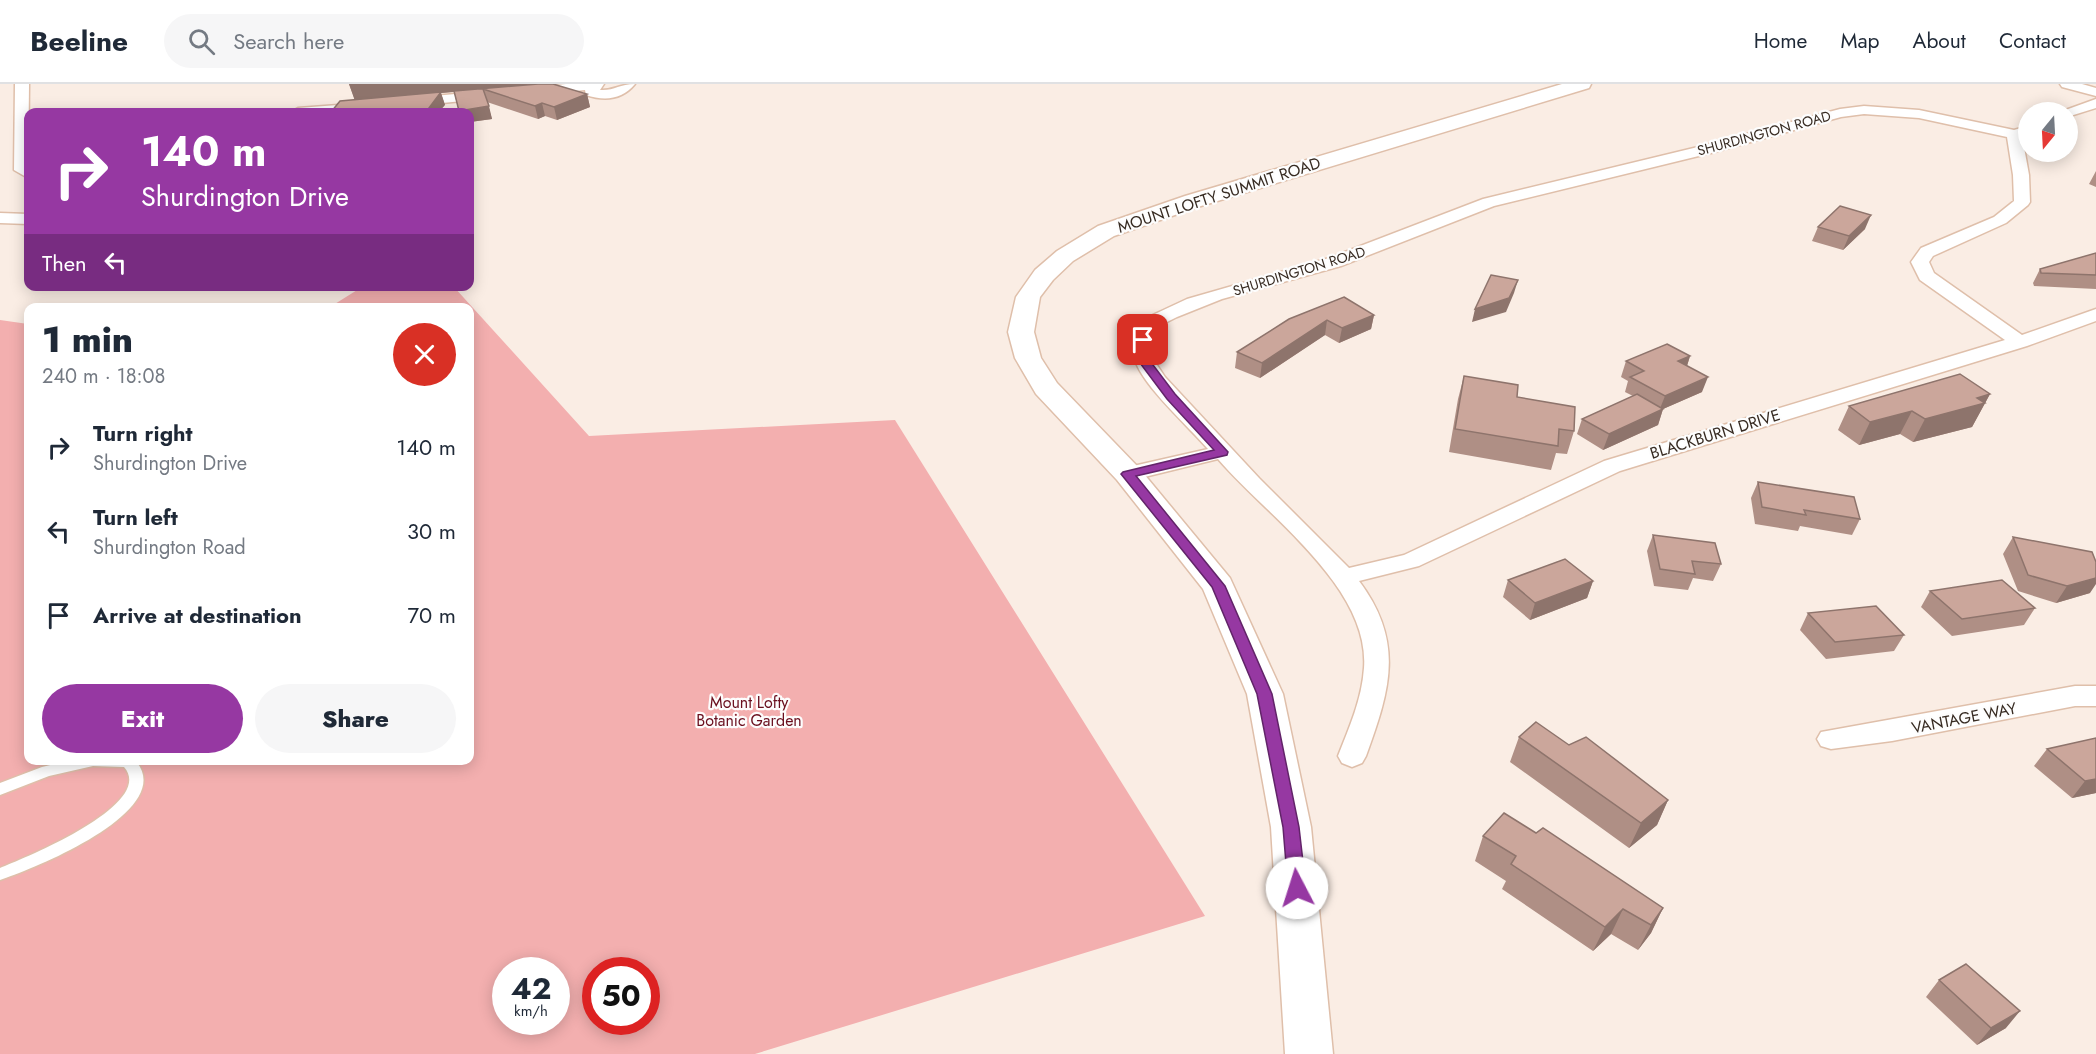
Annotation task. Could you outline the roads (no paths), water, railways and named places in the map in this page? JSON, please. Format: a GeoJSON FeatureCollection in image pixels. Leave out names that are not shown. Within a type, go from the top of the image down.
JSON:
{"type":"FeatureCollection","features":[{"type":"Feature","properties":{"kind":"main road","name":"MOUNT LOFTY SUMMIT ROAD"},"geometry":{"type":"LineString","coordinates":[[1309,1054],[1291,827],[1264,694],[1218,586],[1128,474],[1046,388],[1028,358],[1021,332],[1028,297],[1044,275],[1065,256],[1106,231],[1192,201],[1582,84]]}},
{"type":"Feature","properties":{"kind":"street"},"geometry":{"type":"LineString","coordinates":[[22,84],[22,170],[24,171]]}},
{"type":"Feature","properties":{"kind":"street"},"geometry":{"type":"LineString","coordinates":[[598,84],[591,92],[602,96],[622,91],[628,84]]}},
{"type":"Feature","properties":{"kind":"street"},"geometry":{"type":"LineString","coordinates":[[520,92],[598,84]]}},
{"type":"Feature","properties":{"kind":"street"},"geometry":{"type":"LineString","coordinates":[[2067,84],[2096,92]]}},
{"type":"Feature","properties":{"kind":"street"},"geometry":{"type":"LineString","coordinates":[[343,108],[498,94]]}},
{"type":"Feature","properties":{"kind":"street"},"geometry":{"type":"LineString","coordinates":[[2078,109],[2096,103]]}},
{"type":"Feature","properties":{"kind":"street","name":"SHURDINGTON ROAD"},"geometry":{"type":"LineString","coordinates":[[1352,756],[1370,706],[1377,671],[1375,636],[1363,609],[1344,577],[1171,397],[1144,361],[1143,340],[1149,324],[1175,308],[1334,262],[1454,213],[1489,202],[1706,150],[1840,113],[1874,110],[1919,114],[2018,131]]}},
{"type":"Feature","properties":{"kind":"street"},"geometry":{"type":"LineString","coordinates":[[2020,342],[1926,276],[1920,262],[1927,252],[2000,220],[2022,202],[2021,162]]}},
{"type":"Feature","properties":{"kind":"street"},"geometry":{"type":"LineString","coordinates":[[0,218],[24,219]]}},
{"type":"Feature","properties":{"kind":"street","name":"BLACKBURN DRIVE"},"geometry":{"type":"LineString","coordinates":[[1344,577],[1411,561],[1612,466],[2020,342],[2096,315]]}},
{"type":"Feature","properties":{"kind":"street"},"geometry":{"type":"LineString","coordinates":[[1128,474],[1222,452]]}},
{"type":"Feature","properties":{"kind":"street","name":"VANTAGE WAY"},"geometry":{"type":"LineString","coordinates":[[1831,740],[1892,731],[2075,696],[2096,696]]}},
{"type":"Feature","properties":{"kind":"lane"},"geometry":{"type":"LineString","coordinates":[[598,84],[603,84]]}},
{"type":"Feature","properties":{"kind":"lane"},"geometry":{"type":"LineString","coordinates":[[0,789],[47,771],[72,765]]}},
{"type":"Feature","properties":{"kind":"lane"},"geometry":{"type":"LineString","coordinates":[[0,874],[34,861],[75,839],[119,811],[136,788],[136,771],[131,765]]}},
{"type":"Feature","properties":{"kind":"park label","name":"Mount Lofty Botanic Garden"},"geometry":{"type":"Point","coordinates":[749,711]}}]}
